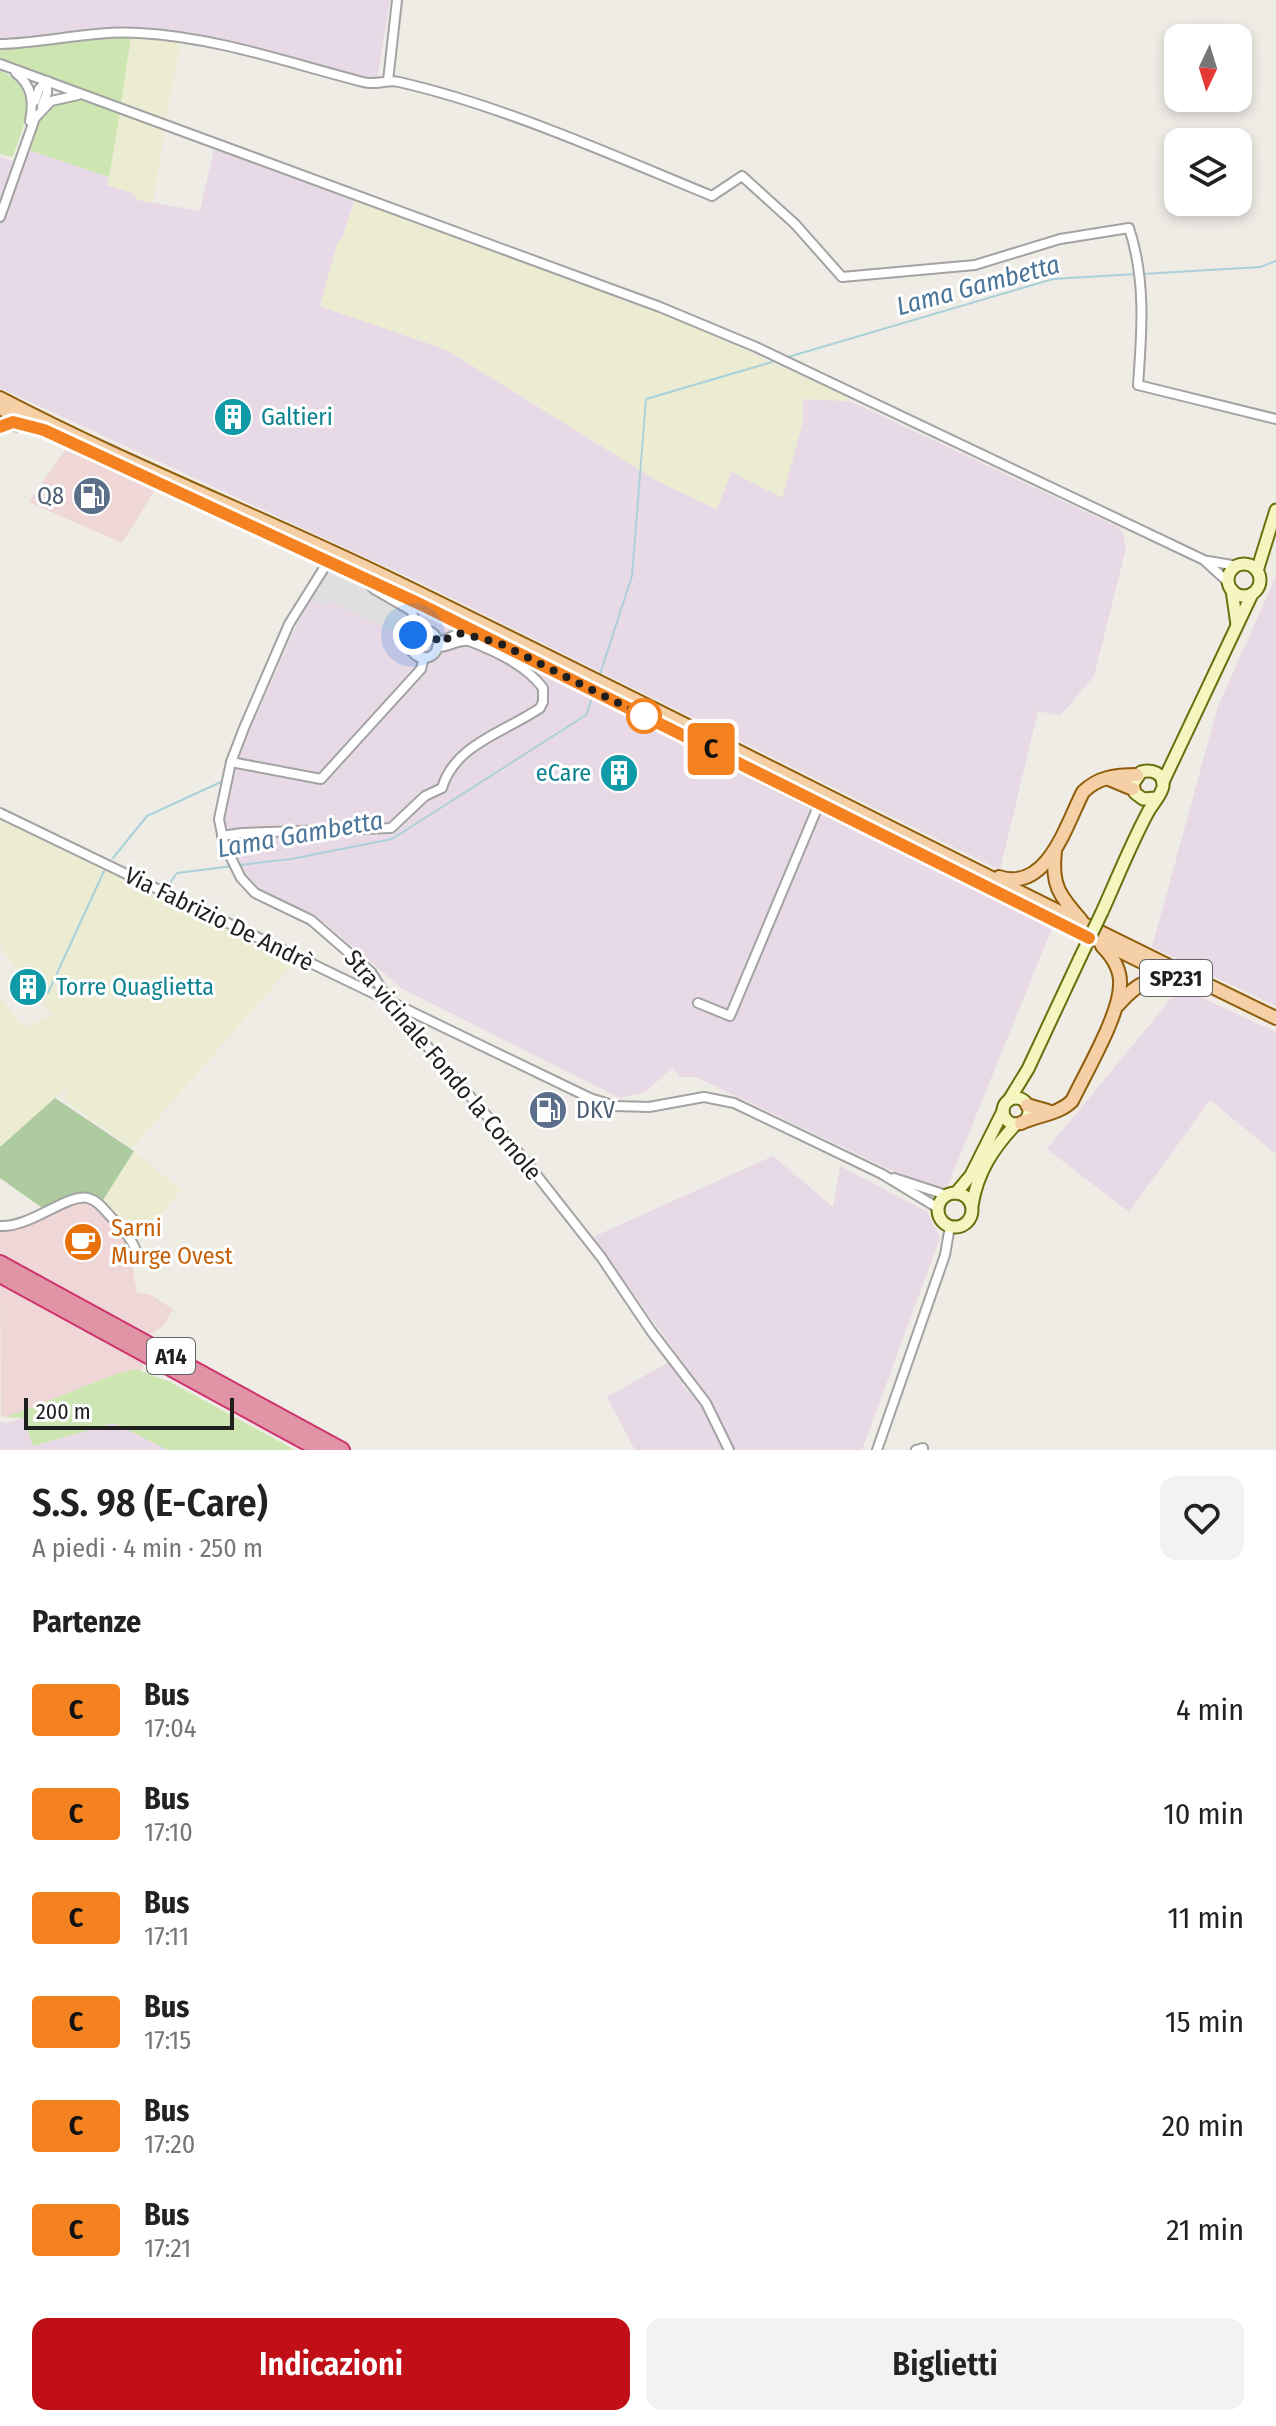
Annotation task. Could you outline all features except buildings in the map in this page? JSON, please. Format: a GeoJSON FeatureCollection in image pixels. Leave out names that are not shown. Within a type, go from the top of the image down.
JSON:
{"type":"FeatureCollection","features":[{"type":"Feature","properties":{"kind":"highway","name":"A14"},"geometry":{"type":"LineString","coordinates":[[0,1263],[342,1450]]}},
{"type":"Feature","properties":{"kind":"highway","name":"A14"},"geometry":{"type":"LineString","coordinates":[[0,1275],[320,1450]]}},
{"type":"Feature","properties":{"kind":"main road","name":"SP231"},"geometry":{"type":"LineString","coordinates":[[0,396],[89,442],[388,578],[965,866],[1192,986],[1276,1026]]}},
{"type":"Feature","properties":{"kind":"main road","name":"SP231"},"geometry":{"type":"LineString","coordinates":[[0,408],[329,560],[819,804],[1276,1018]]}},
{"type":"Feature","properties":{"kind":"main road"},"geometry":{"type":"LineString","coordinates":[[0,427],[13,422],[44,430]]}},
{"type":"Feature","properties":{"kind":"main road"},"geometry":{"type":"LineString","coordinates":[[1055,847],[1052,870],[1056,887],[1081,927],[1102,947],[1117,967],[1121,983],[1116,1007],[1072,1101],[1066,1108],[1018,1123],[1007,1120],[1028,1069],[1080,958],[1102,912],[1137,836],[1163,789],[1163,782],[1237,625],[1260,581],[1257,571],[1276,510]]}},
{"type":"Feature","properties":{"kind":"main road"},"geometry":{"type":"LineString","coordinates":[[1237,625],[1230,573],[1265,541]]}},
{"type":"Feature","properties":{"kind":"main road"},"geometry":{"type":"LineString","coordinates":[[1240,565],[1257,571]]}},
{"type":"Feature","properties":{"kind":"main road"},"geometry":{"type":"LineString","coordinates":[[1230,586],[1243,596],[1252,594]]}},
{"type":"Feature","properties":{"kind":"main road"},"geometry":{"type":"LineString","coordinates":[[1137,836],[1136,793],[1141,772],[1181,745]]}},
{"type":"Feature","properties":{"kind":"main road"},"geometry":{"type":"LineString","coordinates":[[965,866],[1005,879],[1020,880],[1033,875],[1045,863],[1083,792],[1092,783],[1141,772],[1155,772],[1163,782]]}},
{"type":"Feature","properties":{"kind":"main road"},"geometry":{"type":"LineString","coordinates":[[1106,778],[1123,783],[1147,800],[1156,798]]}},
{"type":"Feature","properties":{"kind":"main road"},"geometry":{"type":"LineString","coordinates":[[1116,1007],[1137,986],[1148,980],[1164,978],[1192,986]]}},
{"type":"Feature","properties":{"kind":"main road"},"geometry":{"type":"LineString","coordinates":[[1015,1104],[1051,1112]]}},
{"type":"Feature","properties":{"kind":"main road"},"geometry":{"type":"LineString","coordinates":[[1015,1104],[1029,1113],[996,1145],[974,1187],[966,1222],[956,1227],[950,1226],[941,1219],[938,1208],[971,1175],[1015,1104]]}},
{"type":"Feature","properties":{"kind":"main road"},"geometry":{"type":"LineString","coordinates":[[951,1194],[966,1197],[971,1207]]}},
{"type":"Feature","properties":{"kind":"street"},"geometry":{"type":"LineString","coordinates":[[388,81],[397,0]]}},
{"type":"Feature","properties":{"kind":"street"},"geometry":{"type":"LineString","coordinates":[[0,44],[109,33],[165,35],[270,55],[370,84],[388,81],[425,89],[529,123],[712,196],[742,176],[795,224],[842,277],[975,265],[1060,239],[1129,228],[1138,255],[1143,325],[1138,385],[1276,419]]}},
{"type":"Feature","properties":{"kind":"street"},"geometry":{"type":"LineString","coordinates":[[0,64],[660,307],[756,347],[1204,560],[1240,565]]}},
{"type":"Feature","properties":{"kind":"street"},"geometry":{"type":"LineString","coordinates":[[0,64],[24,80],[37,109]]}},
{"type":"Feature","properties":{"kind":"street"},"geometry":{"type":"LineString","coordinates":[[0,217],[37,109],[47,93],[47,81]]}},
{"type":"Feature","properties":{"kind":"street"},"geometry":{"type":"LineString","coordinates":[[37,109],[61,97],[91,96]]}},
{"type":"Feature","properties":{"kind":"street","name":"Stra vicinale Fondo la Cornole"},"geometry":{"type":"LineString","coordinates":[[329,560],[289,624],[231,762],[219,819],[222,836],[235,866],[255,893],[311,920],[371,972],[390,1003],[524,1159],[601,1257],[651,1331],[706,1403],[729,1450]]}},
{"type":"Feature","properties":{"kind":"street"},"geometry":{"type":"LineString","coordinates":[[1204,560],[1230,586]]}},
{"type":"Feature","properties":{"kind":"street"},"geometry":{"type":"LineString","coordinates":[[362,576],[374,589],[412,611],[417,632]]}},
{"type":"Feature","properties":{"kind":"street"},"geometry":{"type":"LineString","coordinates":[[437,645],[431,632],[417,632],[411,639],[412,650],[424,657],[433,654],[437,645],[459,633],[499,643]]}},
{"type":"Feature","properties":{"kind":"street"},"geometry":{"type":"LineString","coordinates":[[222,836],[391,828],[425,796],[442,788],[447,772],[462,754],[540,708],[543,688],[514,663],[469,641],[462,640],[447,647],[437,645]]}},
{"type":"Feature","properties":{"kind":"street"},"geometry":{"type":"LineString","coordinates":[[231,762],[321,779],[421,669],[424,657]]}},
{"type":"Feature","properties":{"kind":"street"},"geometry":{"type":"LineString","coordinates":[[698,1003],[730,1016],[819,804]]}},
{"type":"Feature","properties":{"kind":"street","name":"Via Fabrizio De Andrè"},"geometry":{"type":"LineString","coordinates":[[0,813],[590,1098],[615,1106],[649,1107],[704,1097],[734,1103],[882,1174]]}},
{"type":"Feature","properties":{"kind":"street"},"geometry":{"type":"LineString","coordinates":[[882,1174],[951,1194]]}},
{"type":"Feature","properties":{"kind":"street"},"geometry":{"type":"LineString","coordinates":[[882,1174],[938,1208]]}},
{"type":"Feature","properties":{"kind":"street"},"geometry":{"type":"LineString","coordinates":[[0,1226],[15,1226],[73,1200],[86,1198],[100,1205],[131,1239],[135,1248]]}},
{"type":"Feature","properties":{"kind":"street"},"geometry":{"type":"LineString","coordinates":[[877,1450],[945,1255],[950,1226]]}},
{"type":"Feature","properties":{"kind":"shaded area"},"geometry":{"type":"Polygon","coordinates":[[[0,0],[390,0],[377,80],[373,81],[181,34],[0,41],[0,0]]]}},
{"type":"Feature","properties":{"kind":"shaded area"},"geometry":{"type":"Polygon","coordinates":[[[214,149],[354,201],[320,306],[447,350],[659,482],[717,509],[730,472],[803,422],[803,399],[850,401],[1116,526],[1123,533],[1126,549],[1094,676],[1060,716],[1038,711],[1000,870],[417,581],[0,388],[0,157],[25,165],[29,150],[109,177],[107,185],[133,193],[138,200],[200,211],[214,149]]]}},
{"type":"Feature","properties":{"kind":"shaded area","name":"Q8"},"geometry":{"type":"Polygon","coordinates":[[[65,450],[155,490],[122,543],[29,502],[65,450]]]}},
{"type":"Feature","properties":{"kind":"shaded area"},"geometry":{"type":"Polygon","coordinates":[[[330,568],[1053,926],[947,1187],[937,1189],[905,1177],[696,1077],[680,1077],[672,1068],[645,1092],[620,1098],[401,988],[325,923],[252,885],[230,844],[224,822],[232,783],[239,755],[297,624],[330,568]]]}},
{"type":"Feature","properties":{"kind":"shaded area"},"geometry":{"type":"Polygon","coordinates":[[[329,569],[362,583],[409,613],[411,623],[407,635],[404,637],[329,601],[323,607],[319,605],[311,598],[329,569]]]}},
{"type":"Feature","properties":{"kind":"shaded area"},"geometry":{"type":"Polygon","coordinates":[[[1276,576],[1276,1006],[1152,947],[1218,706],[1276,576]]]}},
{"type":"Feature","properties":{"kind":"shaded area"},"geometry":{"type":"Polygon","coordinates":[[[1180,988],[1276,1032],[1276,1154],[1210,1100],[1129,1212],[1047,1149],[1180,988]]]}},
{"type":"Feature","properties":{"kind":"shaded area"},"geometry":{"type":"Polygon","coordinates":[[[773,1156],[833,1207],[840,1166],[927,1212],[940,1238],[862,1450],[735,1450],[714,1406],[593,1237],[773,1156]]]}},
{"type":"Feature","properties":{"kind":"shaded area"},"geometry":{"type":"Polygon","coordinates":[[[83,1200],[94,1206],[128,1242],[137,1293],[149,1294],[173,1309],[163,1326],[148,1336],[0,1256],[0,1229],[14,1229],[83,1200]]]}},
{"type":"Feature","properties":{"kind":"shaded area"},"geometry":{"type":"Polygon","coordinates":[[[0,1283],[144,1362],[142,1370],[114,1375],[6,1417],[1,1416],[0,1283]]]}},
{"type":"Feature","properties":{"kind":"shaded area"},"geometry":{"type":"Polygon","coordinates":[[[669,1362],[683,1380],[682,1385],[702,1405],[723,1450],[635,1450],[607,1397],[669,1362]]]}},
{"type":"Feature","properties":{"kind":"shaded area"},"geometry":{"type":"Polygon","coordinates":[[[23,1418],[33,1446],[114,1423],[168,1450],[0,1450],[0,1421],[7,1423],[23,1418]]]}},
{"type":"Feature","properties":{"kind":"green space"},"geometry":{"type":"Polygon","coordinates":[[[131,37],[181,42],[166,119],[121,103],[131,37]]]}},
{"type":"Feature","properties":{"kind":"green space"},"geometry":{"type":"Polygon","coordinates":[[[131,37],[121,103],[0,59],[0,49],[131,37]]]}},
{"type":"Feature","properties":{"kind":"green space"},"geometry":{"type":"Polygon","coordinates":[[[0,70],[13,79],[25,98],[25,120],[13,157],[0,154],[0,70]]]}},
{"type":"Feature","properties":{"kind":"green space"},"geometry":{"type":"Polygon","coordinates":[[[74,98],[120,113],[109,177],[29,150],[47,109],[74,98]]]}},
{"type":"Feature","properties":{"kind":"green space"},"geometry":{"type":"Polygon","coordinates":[[[120,113],[165,131],[153,203],[138,200],[133,193],[107,185],[120,113]]]}},
{"type":"Feature","properties":{"kind":"green space"},"geometry":{"type":"Polygon","coordinates":[[[355,200],[631,301],[851,398],[850,401],[803,399],[803,422],[782,498],[731,472],[717,509],[659,482],[447,350],[320,306],[338,241],[342,240],[355,200]]]}},
{"type":"Feature","properties":{"kind":"green space"},"geometry":{"type":"Polygon","coordinates":[[[0,814],[298,958],[132,1148],[62,1098],[69,1085],[0,1147],[0,998],[24,1027],[52,1015],[0,947],[0,814]]]}},
{"type":"Feature","properties":{"kind":"green space"},"geometry":{"type":"Polygon","coordinates":[[[55,1098],[134,1151],[100,1205],[86,1198],[48,1212],[0,1178],[0,1147],[55,1098]]]}},
{"type":"Feature","properties":{"kind":"green space"},"geometry":{"type":"Polygon","coordinates":[[[134,1151],[181,1190],[135,1248],[100,1205],[134,1151]]]}},
{"type":"Feature","properties":{"kind":"green space"},"geometry":{"type":"Polygon","coordinates":[[[136,1369],[172,1383],[295,1450],[168,1450],[114,1423],[33,1446],[23,1418],[6,1417],[136,1369]]]}},
{"type":"Feature","properties":{"kind":"waterway","name":"Lama Gambetta"},"geometry":{"type":"LineString","coordinates":[[1142,274],[1260,267],[1276,261]]}},
{"type":"Feature","properties":{"kind":"waterway","name":"Lama Gambetta"},"geometry":{"type":"LineString","coordinates":[[788,357],[1053,279],[1136,274]]}},
{"type":"Feature","properties":{"kind":"waterway","name":"Lama Gambetta"},"geometry":{"type":"LineString","coordinates":[[600,674],[632,576],[646,399],[772,362]]}},
{"type":"Feature","properties":{"kind":"waterway","name":"Lama Gambetta"},"geometry":{"type":"LineString","coordinates":[[240,865],[291,859],[392,839],[586,715],[592,698]]}},
{"type":"Feature","properties":{"kind":"waterway"},"geometry":{"type":"LineString","coordinates":[[113,858],[147,816],[221,782]]}},
{"type":"Feature","properties":{"kind":"waterway","name":"Lama Gambetta"},"geometry":{"type":"LineString","coordinates":[[167,887],[177,873],[233,866]]}},
{"type":"Feature","properties":{"kind":"waterway"},"geometry":{"type":"LineString","coordinates":[[48,993],[104,871]]}},
{"type":"Feature","properties":{"kind":"bus line","name":"C"},"geometry":{"type":"LineString","coordinates":[[0,427],[13,422],[44,430],[329,560],[1089,938]]}},
{"type":"Feature","properties":{"kind":"place","name":"Galtieri"},"geometry":{"type":"Point","coordinates":[233,417]}},
{"type":"Feature","properties":{"kind":"place","name":"Q8"},"geometry":{"type":"Point","coordinates":[92,496]}},
{"type":"Feature","properties":{"kind":"place","name":"eCare"},"geometry":{"type":"Point","coordinates":[619,773]}},
{"type":"Feature","properties":{"kind":"place","name":"Torre Quaglietta"},"geometry":{"type":"Point","coordinates":[28,987]}},
{"type":"Feature","properties":{"kind":"place","name":"DKV"},"geometry":{"type":"Point","coordinates":[548,1110]}},
{"type":"Feature","properties":{"kind":"place","name":"Sarni Murge Ovest"},"geometry":{"type":"Point","coordinates":[83,1242]}},
{"type":"Feature","properties":{"kind":"route"},"geometry":{"type":"LineString","coordinates":[[413,635],[427,630],[434,634],[438,643],[459,633],[499,643],[644,716]]}}]}
